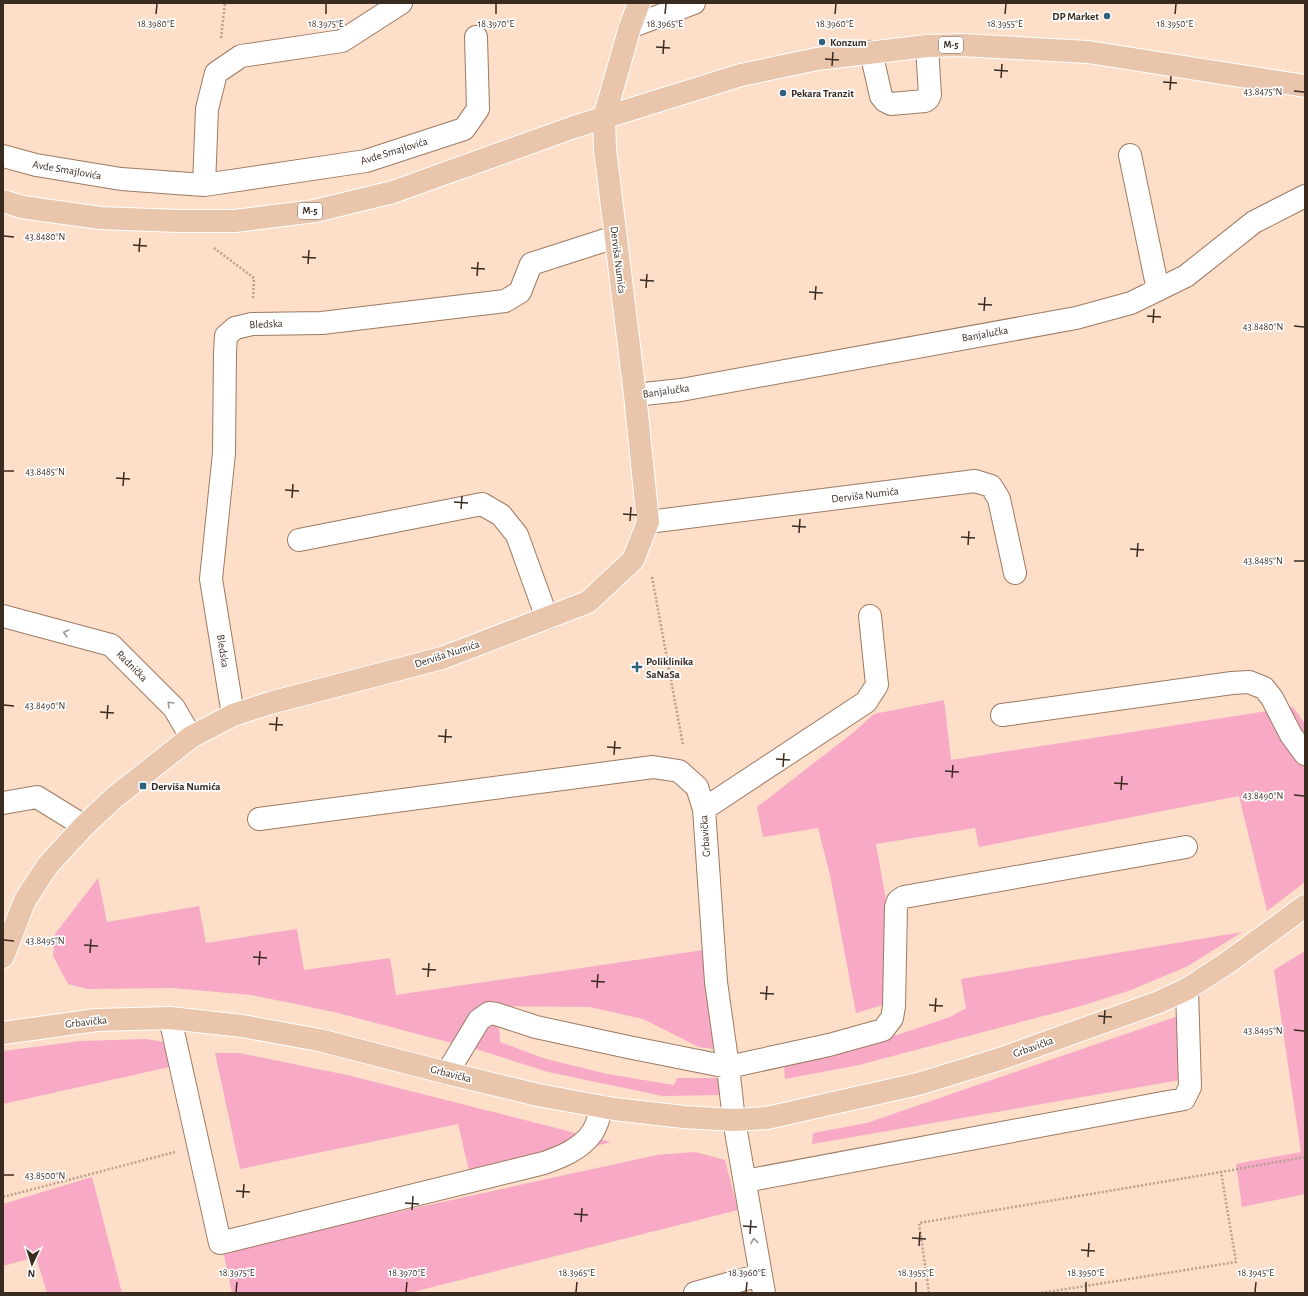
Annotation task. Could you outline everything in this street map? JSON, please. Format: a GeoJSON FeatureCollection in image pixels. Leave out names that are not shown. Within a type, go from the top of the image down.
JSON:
{"type":"FeatureCollection","features":[{"type":"Feature","properties":{"kind":"main road","name":"Derviša Numića"},"geometry":{"type":"LineString","coordinates":[[3,957],[25,900],[48,865],[84,826],[115,796],[191,737],[233,715],[270,703],[442,658],[588,602],[633,560],[648,522],[635,395],[605,149],[604,118],[630,27],[639,3]]}},
{"type":"Feature","properties":{"kind":"main road","name":"M-5"},"geometry":{"type":"LineString","coordinates":[[3,201],[22,207],[100,218],[179,221],[235,220],[315,211],[393,192],[604,118],[741,75],[818,59],[927,46],[962,45],[1088,52],[1305,86]]}},
{"type":"Feature","properties":{"kind":"main road","name":"Grbavička"},"geometry":{"type":"LineString","coordinates":[[3,1033],[96,1020],[170,1018],[242,1026],[320,1040],[538,1095],[603,1107],[684,1117],[734,1120],[766,1118],[918,1084],[1000,1059],[1160,1002],[1187,989],[1228,962],[1305,906]]}},
{"type":"Feature","properties":{"kind":"street"},"geometry":{"type":"LineString","coordinates":[[204,185],[207,109],[216,73],[241,56],[342,41],[401,3]]}},
{"type":"Feature","properties":{"kind":"street"},"geometry":{"type":"LineString","coordinates":[[630,27],[694,3]]}},
{"type":"Feature","properties":{"kind":"street","name":"Avde Smajlovića"},"geometry":{"type":"LineString","coordinates":[[3,156],[36,165],[108,177],[204,185],[366,161],[464,129],[478,109],[476,37]]}},
{"type":"Feature","properties":{"kind":"street"},"geometry":{"type":"LineString","coordinates":[[871,52],[881,96],[884,101],[891,104],[925,101],[928,99],[930,94],[927,46]]}},
{"type":"Feature","properties":{"kind":"street"},"geometry":{"type":"LineString","coordinates":[[1130,155],[1158,290]]}},
{"type":"Feature","properties":{"kind":"street","name":"Banjalučka"},"geometry":{"type":"LineString","coordinates":[[635,395],[681,390],[1076,318],[1131,303],[1186,276],[1254,222],[1305,196]]}},
{"type":"Feature","properties":{"kind":"street","name":"Bledska"},"geometry":{"type":"LineString","coordinates":[[233,715],[212,579],[224,453],[226,336],[235,328],[252,324],[322,323],[505,301],[520,292],[531,264],[615,237]]}},
{"type":"Feature","properties":{"kind":"street","name":"Derviša Numića"},"geometry":{"type":"LineString","coordinates":[[648,522],[975,481],[991,486],[999,499],[1015,573]]}},
{"type":"Feature","properties":{"kind":"street"},"geometry":{"type":"LineString","coordinates":[[299,540],[482,504],[501,515],[517,536],[547,618]]}},
{"type":"Feature","properties":{"kind":"street","name":"Radnička"},"geometry":{"type":"LineString","coordinates":[[3,616],[111,645],[174,708],[191,737]]}},
{"type":"Feature","properties":{"kind":"street","name":"Grbavička"},"geometry":{"type":"LineString","coordinates":[[695,1293],[762,1284],[734,1120],[716,982],[704,809],[866,702],[877,685],[870,616]]}},
{"type":"Feature","properties":{"kind":"street"},"geometry":{"type":"LineString","coordinates":[[1002,715],[1232,683],[1249,682],[1264,688],[1272,698],[1291,735],[1305,754]]}},
{"type":"Feature","properties":{"kind":"street"},"geometry":{"type":"LineString","coordinates":[[259,819],[653,766],[679,771],[697,787],[704,809]]}},
{"type":"Feature","properties":{"kind":"street"},"geometry":{"type":"LineString","coordinates":[[3,803],[37,797],[84,826]]}},
{"type":"Feature","properties":{"kind":"street"},"geometry":{"type":"LineString","coordinates":[[447,1073],[479,1020],[489,1013],[536,1027],[728,1067],[829,1045],[883,1030],[892,1018],[894,1006],[896,907],[898,901],[904,897],[1186,847]]}},
{"type":"Feature","properties":{"kind":"street"},"geometry":{"type":"LineString","coordinates":[[745,1181],[1184,1099],[1190,1087],[1187,989]]}},
{"type":"Feature","properties":{"kind":"street"},"geometry":{"type":"LineString","coordinates":[[170,1018],[220,1243],[544,1163],[563,1156],[577,1148],[592,1134],[603,1107]]}},
{"type":"Feature","properties":{"kind":"path"},"geometry":{"type":"LineString","coordinates":[[210,245],[254,278],[252,324]]}},
{"type":"Feature","properties":{"kind":"path"},"geometry":{"type":"LineString","coordinates":[[633,560],[652,574],[675,709]]}},
{"type":"Feature","properties":{"kind":"path"},"geometry":{"type":"LineString","coordinates":[[3,1197],[198,1145]]}},
{"type":"Feature","properties":{"kind":"path"},"geometry":{"type":"LineString","coordinates":[[929,1293],[919,1223],[1305,1157]]}},
{"type":"Feature","properties":{"kind":"path"},"geometry":{"type":"LineString","coordinates":[[1041,1293],[1236,1262],[1221,1172]]}},
{"type":"Feature","properties":{"kind":"shaded area"},"geometry":{"type":"Polygon","coordinates":[[[944,700],[951,760],[1293,707],[1305,724],[1305,882],[1267,911],[1239,796],[979,847],[975,828],[876,844],[899,973],[889,1003],[856,1013],[830,875],[818,828],[763,837],[757,807],[854,732],[874,714],[944,700]]]}},
{"type":"Feature","properties":{"kind":"shaded area"},"geometry":{"type":"Polygon","coordinates":[[[98,878],[107,922],[199,906],[206,943],[297,929],[304,970],[390,958],[396,995],[704,950],[721,1050],[699,1047],[643,1019],[590,1007],[483,1006],[452,1043],[334,1012],[251,995],[172,988],[87,989],[68,984],[53,956],[55,934],[98,878]]]}},
{"type":"Feature","properties":{"kind":"shaded area"},"geometry":{"type":"Polygon","coordinates":[[[1242,932],[1188,966],[1131,990],[1081,1006],[859,1065],[785,1079],[784,1063],[900,1034],[950,1017],[966,1008],[961,979],[1242,932]]]}},
{"type":"Feature","properties":{"kind":"shaded area"},"geometry":{"type":"Polygon","coordinates":[[[1305,951],[1305,1194],[1242,1207],[1236,1164],[1301,1152],[1274,970],[1305,951]]]}},
{"type":"Feature","properties":{"kind":"shaded area"},"geometry":{"type":"Polygon","coordinates":[[[1181,1015],[1186,1079],[812,1144],[813,1133],[867,1123],[1181,1015]]]}},
{"type":"Feature","properties":{"kind":"shaded area"},"geometry":{"type":"Polygon","coordinates":[[[490,1024],[499,1028],[500,1042],[546,1059],[607,1074],[674,1085],[677,1078],[725,1078],[724,1095],[663,1096],[548,1072],[473,1048],[490,1024]]]}},
{"type":"Feature","properties":{"kind":"shaded area"},"geometry":{"type":"Polygon","coordinates":[[[146,1039],[170,1043],[183,1064],[3,1104],[3,1051],[81,1041],[146,1039]]]}},
{"type":"Feature","properties":{"kind":"shaded area"},"geometry":{"type":"Polygon","coordinates":[[[215,1053],[239,1053],[347,1075],[611,1142],[471,1179],[458,1124],[240,1169],[215,1053]]]}},
{"type":"Feature","properties":{"kind":"shaded area"},"geometry":{"type":"Polygon","coordinates":[[[695,1152],[725,1160],[738,1210],[409,1293],[232,1293],[223,1250],[657,1155],[695,1152]]]}},
{"type":"Feature","properties":{"kind":"shaded area"},"geometry":{"type":"Polygon","coordinates":[[[92,1177],[122,1293],[47,1293],[36,1257],[3,1266],[3,1204],[92,1177]]]}},
{"type":"Feature","properties":{"kind":"place","name":"DP Market"},"geometry":{"type":"Point","coordinates":[1107,16]}},
{"type":"Feature","properties":{"kind":"place","name":"Konzum"},"geometry":{"type":"Point","coordinates":[822,42]}},
{"type":"Feature","properties":{"kind":"place","name":"Pekara Tranzit"},"geometry":{"type":"Point","coordinates":[783,93]}},
{"type":"Feature","properties":{"kind":"place","name":"Poliklinika SaNaSa"},"geometry":{"type":"Point","coordinates":[637,667]}},
{"type":"Feature","properties":{"kind":"place","name":"Derviša Numića"},"geometry":{"type":"Point","coordinates":[143,786]}}]}
